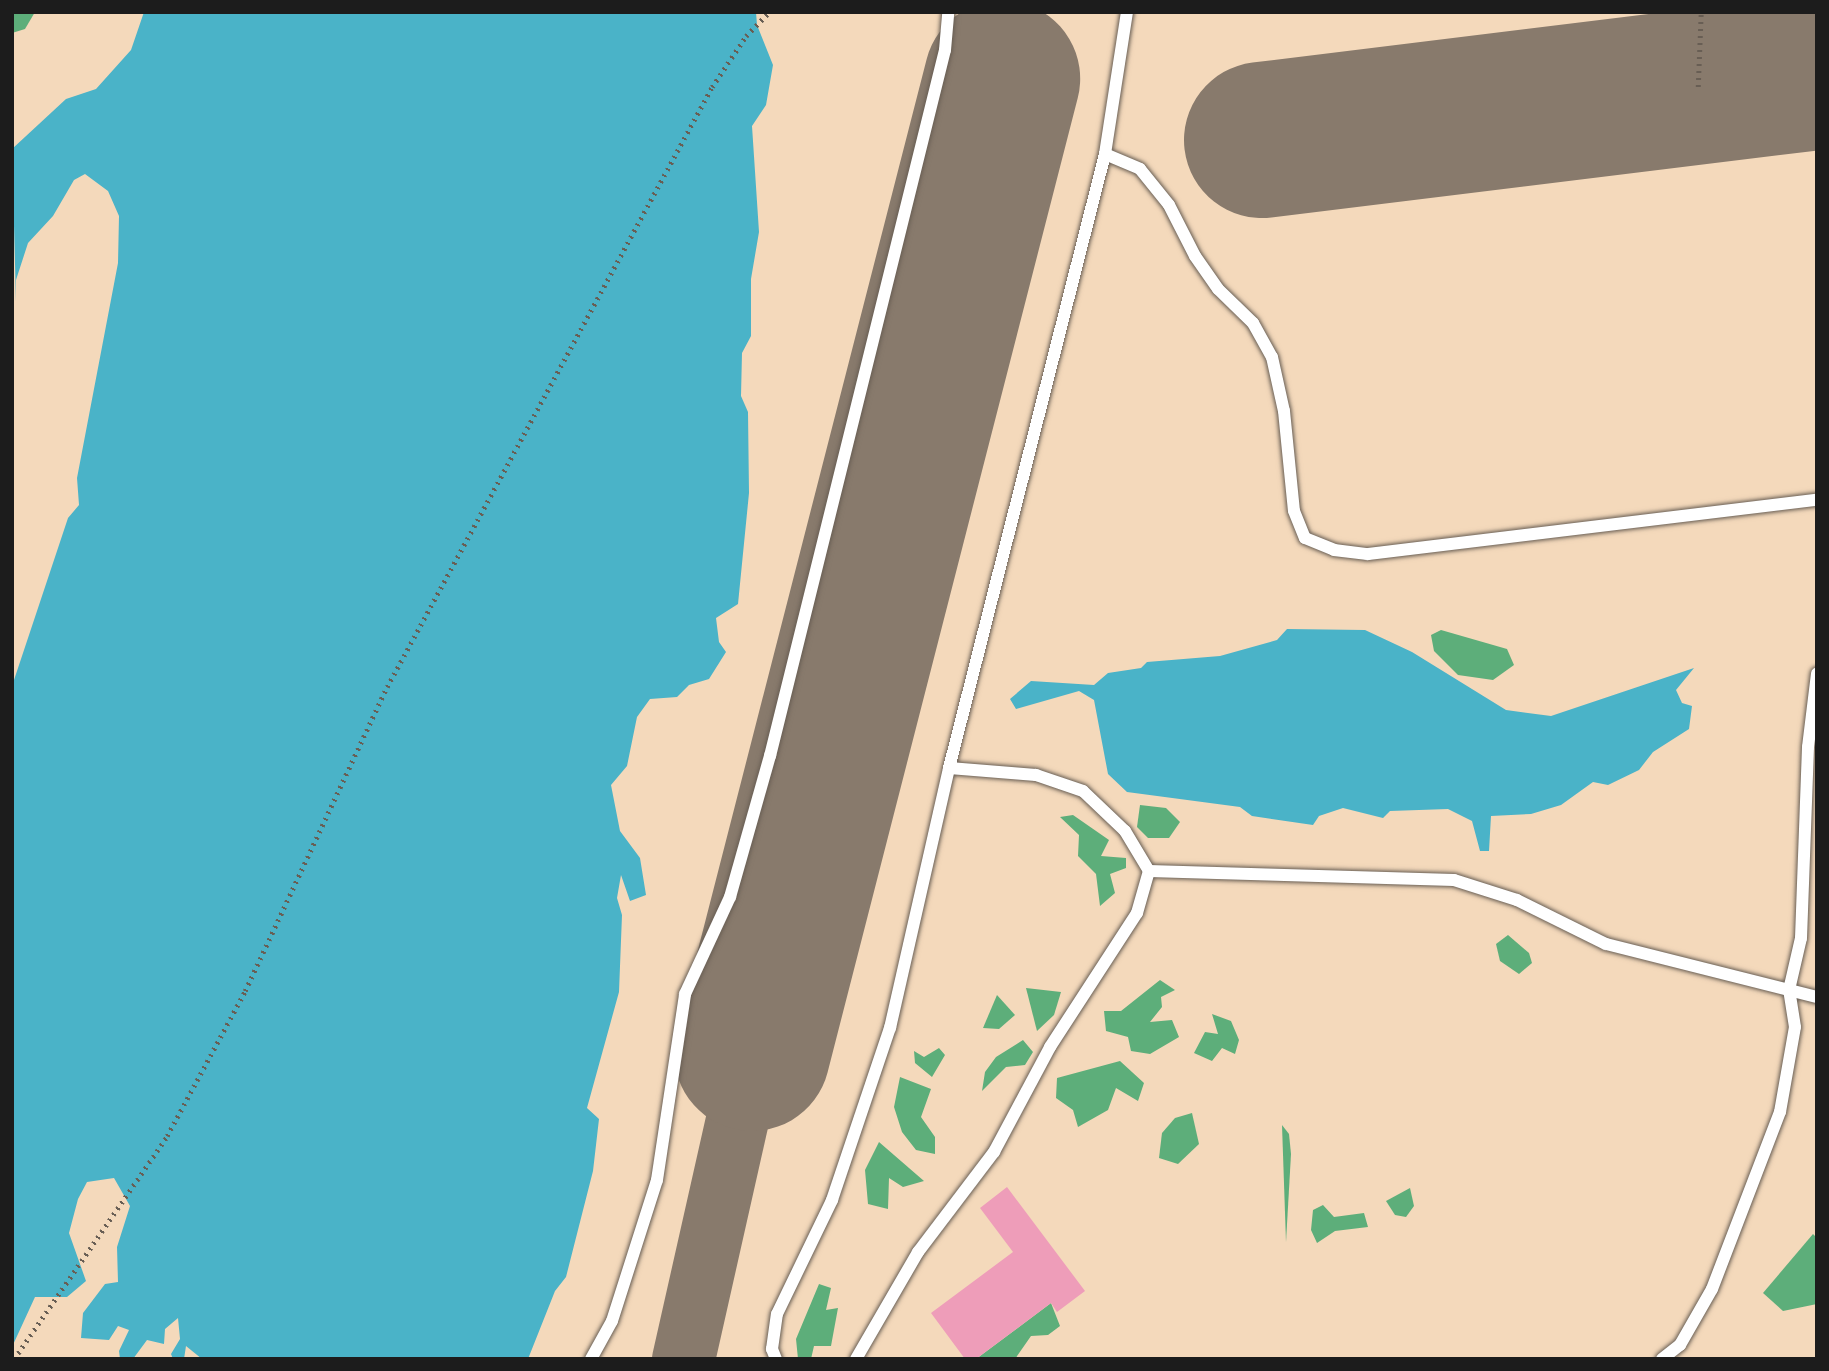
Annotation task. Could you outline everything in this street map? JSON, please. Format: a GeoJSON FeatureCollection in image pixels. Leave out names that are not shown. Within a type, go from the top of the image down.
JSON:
{"type":"FeatureCollection","features":[{"type":"Feature","properties":{"kind":"lane"},"geometry":{"type":"LineString","coordinates":[[591,1359],[612,1321],[657,1180],[685,993],[730,897],[770,756],[945,50],[947,12]]}},
{"type":"Feature","properties":{"kind":"lane"},"geometry":{"type":"LineString","coordinates":[[776,1359],[772,1349],[777,1314],[832,1200],[890,1028],[949,768],[1105,154],[1127,12]]}},
{"type":"Feature","properties":{"kind":"lane"},"geometry":{"type":"LineString","coordinates":[[1105,154],[1140,169],[1169,205],[1195,256],[1218,289],[1253,323],[1272,357],[1284,411],[1294,511],[1305,538],[1334,550],[1368,554],[1817,500]]}},
{"type":"Feature","properties":{"kind":"lane"},"geometry":{"type":"LineString","coordinates":[[1662,1359],[1680,1345],[1712,1289],[1780,1112],[1795,1027],[1789,990],[1801,938],[1808,747],[1817,674]]}},
{"type":"Feature","properties":{"kind":"lane"},"geometry":{"type":"LineString","coordinates":[[856,1359],[918,1252],[994,1152],[1050,1047],[1137,913],[1149,871],[1125,831],[1083,790],[1036,775],[949,768]]}},
{"type":"Feature","properties":{"kind":"lane"},"geometry":{"type":"LineString","coordinates":[[1149,871],[1454,880],[1517,900],[1606,944],[1817,997]]}},
{"type":"Feature","properties":{"kind":"path"},"geometry":{"type":"LineString","coordinates":[[14,1359],[167,1136],[245,991],[387,687],[712,87],[746,36],[769,12]]}},
{"type":"Feature","properties":{"kind":"path"},"geometry":{"type":"LineString","coordinates":[[1698,88],[1702,12]]}},
{"type":"Feature","properties":{"kind":"green space"},"geometry":{"type":"Polygon","coordinates":[[[12,12],[35,12],[25,29],[12,33],[12,12]]]}},
{"type":"Feature","properties":{"kind":"green space"},"geometry":{"type":"Polygon","coordinates":[[[1441,630],[1507,649],[1514,665],[1493,680],[1458,675],[1434,651],[1431,635],[1441,630]]]}},
{"type":"Feature","properties":{"kind":"green space"},"geometry":{"type":"Polygon","coordinates":[[[1140,805],[1166,808],[1180,822],[1169,838],[1148,838],[1137,827],[1140,805]]]}},
{"type":"Feature","properties":{"kind":"green space"},"geometry":{"type":"Polygon","coordinates":[[[1073,815],[1109,840],[1101,856],[1126,858],[1126,868],[1110,874],[1115,893],[1100,906],[1096,874],[1078,856],[1079,835],[1060,817],[1073,815]]]}},
{"type":"Feature","properties":{"kind":"green space"},"geometry":{"type":"Polygon","coordinates":[[[1508,935],[1529,953],[1532,963],[1519,974],[1500,961],[1496,944],[1508,935]]]}},
{"type":"Feature","properties":{"kind":"green space"},"geometry":{"type":"Polygon","coordinates":[[[1160,980],[1175,990],[1161,997],[1162,1007],[1150,1022],[1172,1020],[1179,1037],[1150,1054],[1131,1051],[1128,1037],[1106,1031],[1104,1011],[1121,1011],[1160,980]]]}},
{"type":"Feature","properties":{"kind":"green space"},"geometry":{"type":"Polygon","coordinates":[[[1026,988],[1061,992],[1054,1015],[1037,1031],[1026,988]]]}},
{"type":"Feature","properties":{"kind":"green space"},"geometry":{"type":"Polygon","coordinates":[[[997,995],[1015,1015],[999,1029],[983,1028],[997,995]]]}},
{"type":"Feature","properties":{"kind":"green space"},"geometry":{"type":"Polygon","coordinates":[[[1212,1014],[1231,1021],[1239,1040],[1235,1054],[1222,1048],[1212,1061],[1194,1053],[1205,1032],[1218,1034],[1212,1014]]]}},
{"type":"Feature","properties":{"kind":"green space"},"geometry":{"type":"Polygon","coordinates":[[[1023,1040],[1033,1052],[1025,1065],[1006,1067],[982,1091],[985,1072],[996,1057],[1023,1040]]]}},
{"type":"Feature","properties":{"kind":"green space"},"geometry":{"type":"Polygon","coordinates":[[[939,1048],[945,1055],[932,1077],[915,1063],[914,1051],[924,1057],[939,1048]]]}},
{"type":"Feature","properties":{"kind":"green space"},"geometry":{"type":"Polygon","coordinates":[[[1120,1061],[1144,1083],[1138,1101],[1116,1088],[1108,1110],[1078,1127],[1073,1110],[1056,1098],[1057,1078],[1120,1061]]]}},
{"type":"Feature","properties":{"kind":"green space"},"geometry":{"type":"Polygon","coordinates":[[[900,1077],[931,1089],[921,1117],[935,1137],[935,1154],[916,1150],[902,1132],[894,1107],[900,1077]]]}},
{"type":"Feature","properties":{"kind":"green space"},"geometry":{"type":"Polygon","coordinates":[[[1192,1113],[1199,1144],[1178,1164],[1159,1158],[1162,1133],[1175,1118],[1192,1113]]]}},
{"type":"Feature","properties":{"kind":"green space"},"geometry":{"type":"Polygon","coordinates":[[[1282,1125],[1289,1134],[1291,1154],[1286,1242],[1282,1125]]]}},
{"type":"Feature","properties":{"kind":"green space"},"geometry":{"type":"Polygon","coordinates":[[[879,1142],[924,1181],[903,1187],[889,1178],[888,1209],[868,1204],[865,1170],[879,1142]]]}},
{"type":"Feature","properties":{"kind":"green space"},"geometry":{"type":"Polygon","coordinates":[[[1410,1188],[1414,1206],[1406,1217],[1395,1215],[1386,1201],[1410,1188]]]}},
{"type":"Feature","properties":{"kind":"green space"},"geometry":{"type":"Polygon","coordinates":[[[1323,1205],[1334,1217],[1364,1213],[1368,1227],[1335,1231],[1317,1243],[1311,1230],[1313,1210],[1323,1205]]]}},
{"type":"Feature","properties":{"kind":"green space"},"geometry":{"type":"Polygon","coordinates":[[[1813,1234],[1817,1238],[1817,1304],[1783,1311],[1763,1293],[1813,1234]]]}},
{"type":"Feature","properties":{"kind":"green space"},"geometry":{"type":"Polygon","coordinates":[[[819,1284],[831,1288],[826,1310],[838,1308],[831,1346],[814,1346],[811,1359],[798,1359],[796,1339],[819,1284]]]}},
{"type":"Feature","properties":{"kind":"green space"},"geometry":{"type":"Polygon","coordinates":[[[1051,1303],[1060,1326],[1048,1335],[1031,1336],[1015,1359],[976,1359],[1051,1303]]]}},
{"type":"Feature","properties":{"kind":"water"},"geometry":{"type":"Polygon","coordinates":[[[144,12],[756,12],[757,25],[773,65],[766,105],[752,126],[759,232],[751,279],[751,336],[742,353],[741,396],[748,412],[749,493],[738,604],[716,618],[719,642],[726,652],[709,679],[689,685],[677,697],[650,699],[637,717],[627,766],[611,785],[620,831],[640,858],[646,895],[630,901],[621,875],[617,898],[622,915],[619,992],[587,1108],[599,1119],[593,1171],[566,1277],[555,1291],[528,1359],[202,1359],[186,1346],[184,1359],[173,1359],[171,1354],[180,1339],[178,1318],[165,1329],[164,1344],[147,1340],[133,1359],[120,1359],[119,1351],[129,1330],[118,1326],[109,1340],[81,1338],[83,1313],[105,1284],[118,1282],[117,1247],[130,1206],[114,1178],[87,1182],[78,1199],[69,1233],[86,1281],[67,1297],[35,1297],[12,1347],[12,686],[68,518],[79,505],[77,478],[118,263],[119,216],[108,191],[85,174],[74,180],[53,216],[28,243],[16,280],[16,302],[12,149],[66,99],[96,89],[131,50],[144,12]]]}},
{"type":"Feature","properties":{"kind":"water"},"geometry":{"type":"Polygon","coordinates":[[[1287,629],[1365,630],[1412,652],[1506,710],[1551,716],[1694,668],[1676,690],[1682,703],[1692,706],[1689,729],[1653,752],[1639,770],[1608,785],[1593,782],[1561,805],[1531,814],[1491,816],[1489,851],[1480,851],[1472,821],[1448,809],[1390,811],[1383,818],[1343,808],[1319,816],[1313,825],[1252,816],[1240,807],[1127,792],[1108,774],[1094,700],[1079,691],[1016,709],[1010,699],[1031,681],[1094,685],[1108,673],[1141,668],[1147,662],[1220,656],[1277,640],[1287,629]]]}},
{"type":"Feature","properties":{"kind":"building"},"geometry":{"type":"Polygon","coordinates":[[[1007,1187],[1085,1291],[1057,1312],[1051,1303],[976,1359],[965,1359],[931,1313],[1013,1252],[980,1208],[1007,1187]]]}},
{"type":"Feature","properties":{"kind":"taxiway"},"geometry":{"type":"LineString","coordinates":[[683,1359],[752,1053]]}},
{"type":"Feature","properties":{"kind":"runway"},"geometry":{"type":"LineString","coordinates":[[1262,140],[1817,72]]}},
{"type":"Feature","properties":{"kind":"runway"},"geometry":{"type":"LineString","coordinates":[[752,1053],[1002,79]]}}]}
